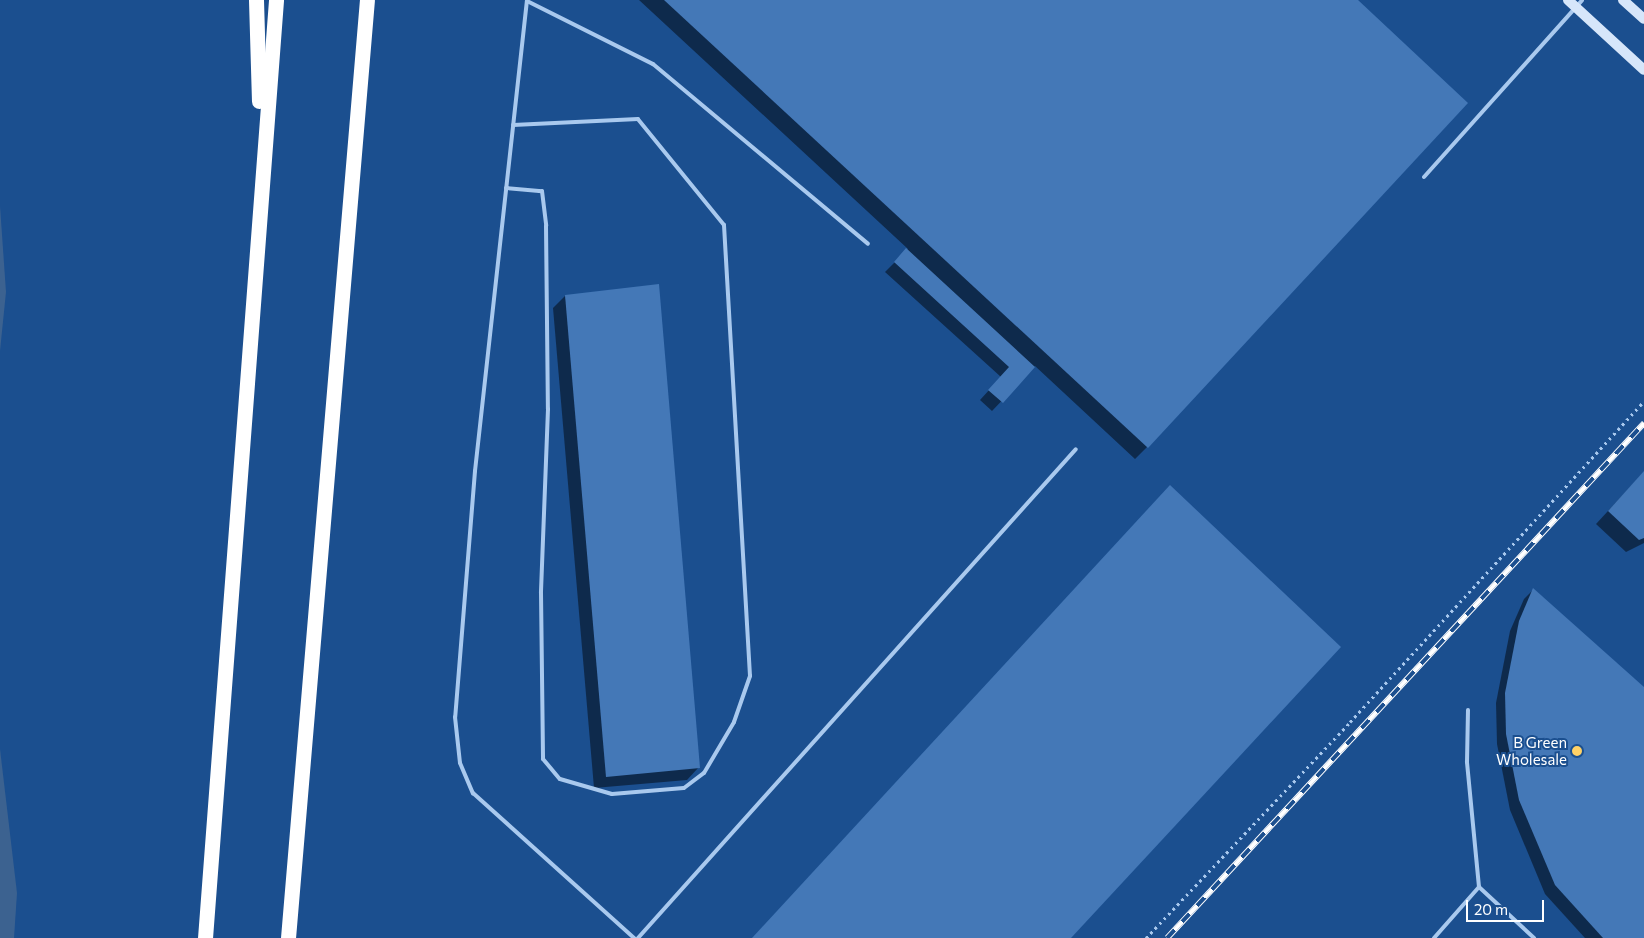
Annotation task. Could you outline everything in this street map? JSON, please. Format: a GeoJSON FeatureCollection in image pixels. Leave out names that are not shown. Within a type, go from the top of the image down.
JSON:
{"type":"FeatureCollection","features":[{"type":"Feature","properties":{"kind":"highway"},"geometry":{"type":"LineString","coordinates":[[256,0],[262,162]]}},
{"type":"Feature","properties":{"kind":"highway"},"geometry":{"type":"LineString","coordinates":[[205,938],[234,570],[262,162],[276,0]]}},
{"type":"Feature","properties":{"kind":"highway"},"geometry":{"type":"LineString","coordinates":[[288,938],[367,0]]}},
{"type":"Feature","properties":{"kind":"main road"},"geometry":{"type":"LineString","coordinates":[[1623,0],[1644,19]]}},
{"type":"Feature","properties":{"kind":"main road"},"geometry":{"type":"LineString","coordinates":[[1575,2],[1644,70]]}},
{"type":"Feature","properties":{"kind":"lane"},"geometry":{"type":"LineString","coordinates":[[634,938],[473,792],[460,763],[456,707],[475,471],[527,0],[653,64],[868,244]]}},
{"type":"Feature","properties":{"kind":"lane"},"geometry":{"type":"LineString","coordinates":[[1424,177],[1575,2]]}},
{"type":"Feature","properties":{"kind":"lane"},"geometry":{"type":"LineString","coordinates":[[506,188],[542,191],[546,226],[548,409],[542,593],[543,759],[560,778],[612,794],[684,788],[704,774],[734,722],[750,676],[724,225],[638,119],[513,125]]}},
{"type":"Feature","properties":{"kind":"lane"},"geometry":{"type":"LineString","coordinates":[[638,938],[1076,449]]}},
{"type":"Feature","properties":{"kind":"lane"},"geometry":{"type":"LineString","coordinates":[[1468,710],[1466,762],[1479,887],[1534,938]]}},
{"type":"Feature","properties":{"kind":"lane"},"geometry":{"type":"LineString","coordinates":[[1434,938],[1479,887]]}},
{"type":"Feature","properties":{"kind":"path"},"geometry":{"type":"LineString","coordinates":[[1146,938],[1350,722],[1644,401]]}},
{"type":"Feature","properties":{"kind":"water"},"geometry":{"type":"Polygon","coordinates":[[[0,206],[6,292],[0,351],[0,206]]]}},
{"type":"Feature","properties":{"kind":"water"},"geometry":{"type":"Polygon","coordinates":[[[0,749],[17,893],[14,938],[0,938],[0,749]]]}},
{"type":"Feature","properties":{"kind":"building"},"geometry":{"type":"Polygon","coordinates":[[[664,0],[1358,0],[1468,103],[1148,448],[664,0]]]}},
{"type":"Feature","properties":{"kind":"building"},"geometry":{"type":"Polygon","coordinates":[[[906,248],[1035,367],[1003,403],[988,390],[1009,367],[894,262],[906,248]]]}},
{"type":"Feature","properties":{"kind":"building"},"geometry":{"type":"Polygon","coordinates":[[[659,284],[700,768],[606,777],[565,295],[659,284]]]}},
{"type":"Feature","properties":{"kind":"building"},"geometry":{"type":"Polygon","coordinates":[[[1644,471],[1644,538],[1639,540],[1608,511],[1644,471]]]}},
{"type":"Feature","properties":{"kind":"building"},"geometry":{"type":"Polygon","coordinates":[[[1170,485],[1341,647],[1071,938],[752,938],[1170,485]]]}},
{"type":"Feature","properties":{"kind":"building","name":"B Green Wholesale"},"geometry":{"type":"Polygon","coordinates":[[[1533,588],[1644,687],[1644,938],[1603,938],[1555,885],[1519,800],[1506,734],[1505,693],[1519,621],[1533,588]]]}},
{"type":"Feature","properties":{"kind":"railway"},"geometry":{"type":"LineString","coordinates":[[1167,938],[1644,423]]}},
{"type":"Feature","properties":{"kind":"place","name":"B Green Wholesale"},"geometry":{"type":"Point","coordinates":[1577,751]}}]}
